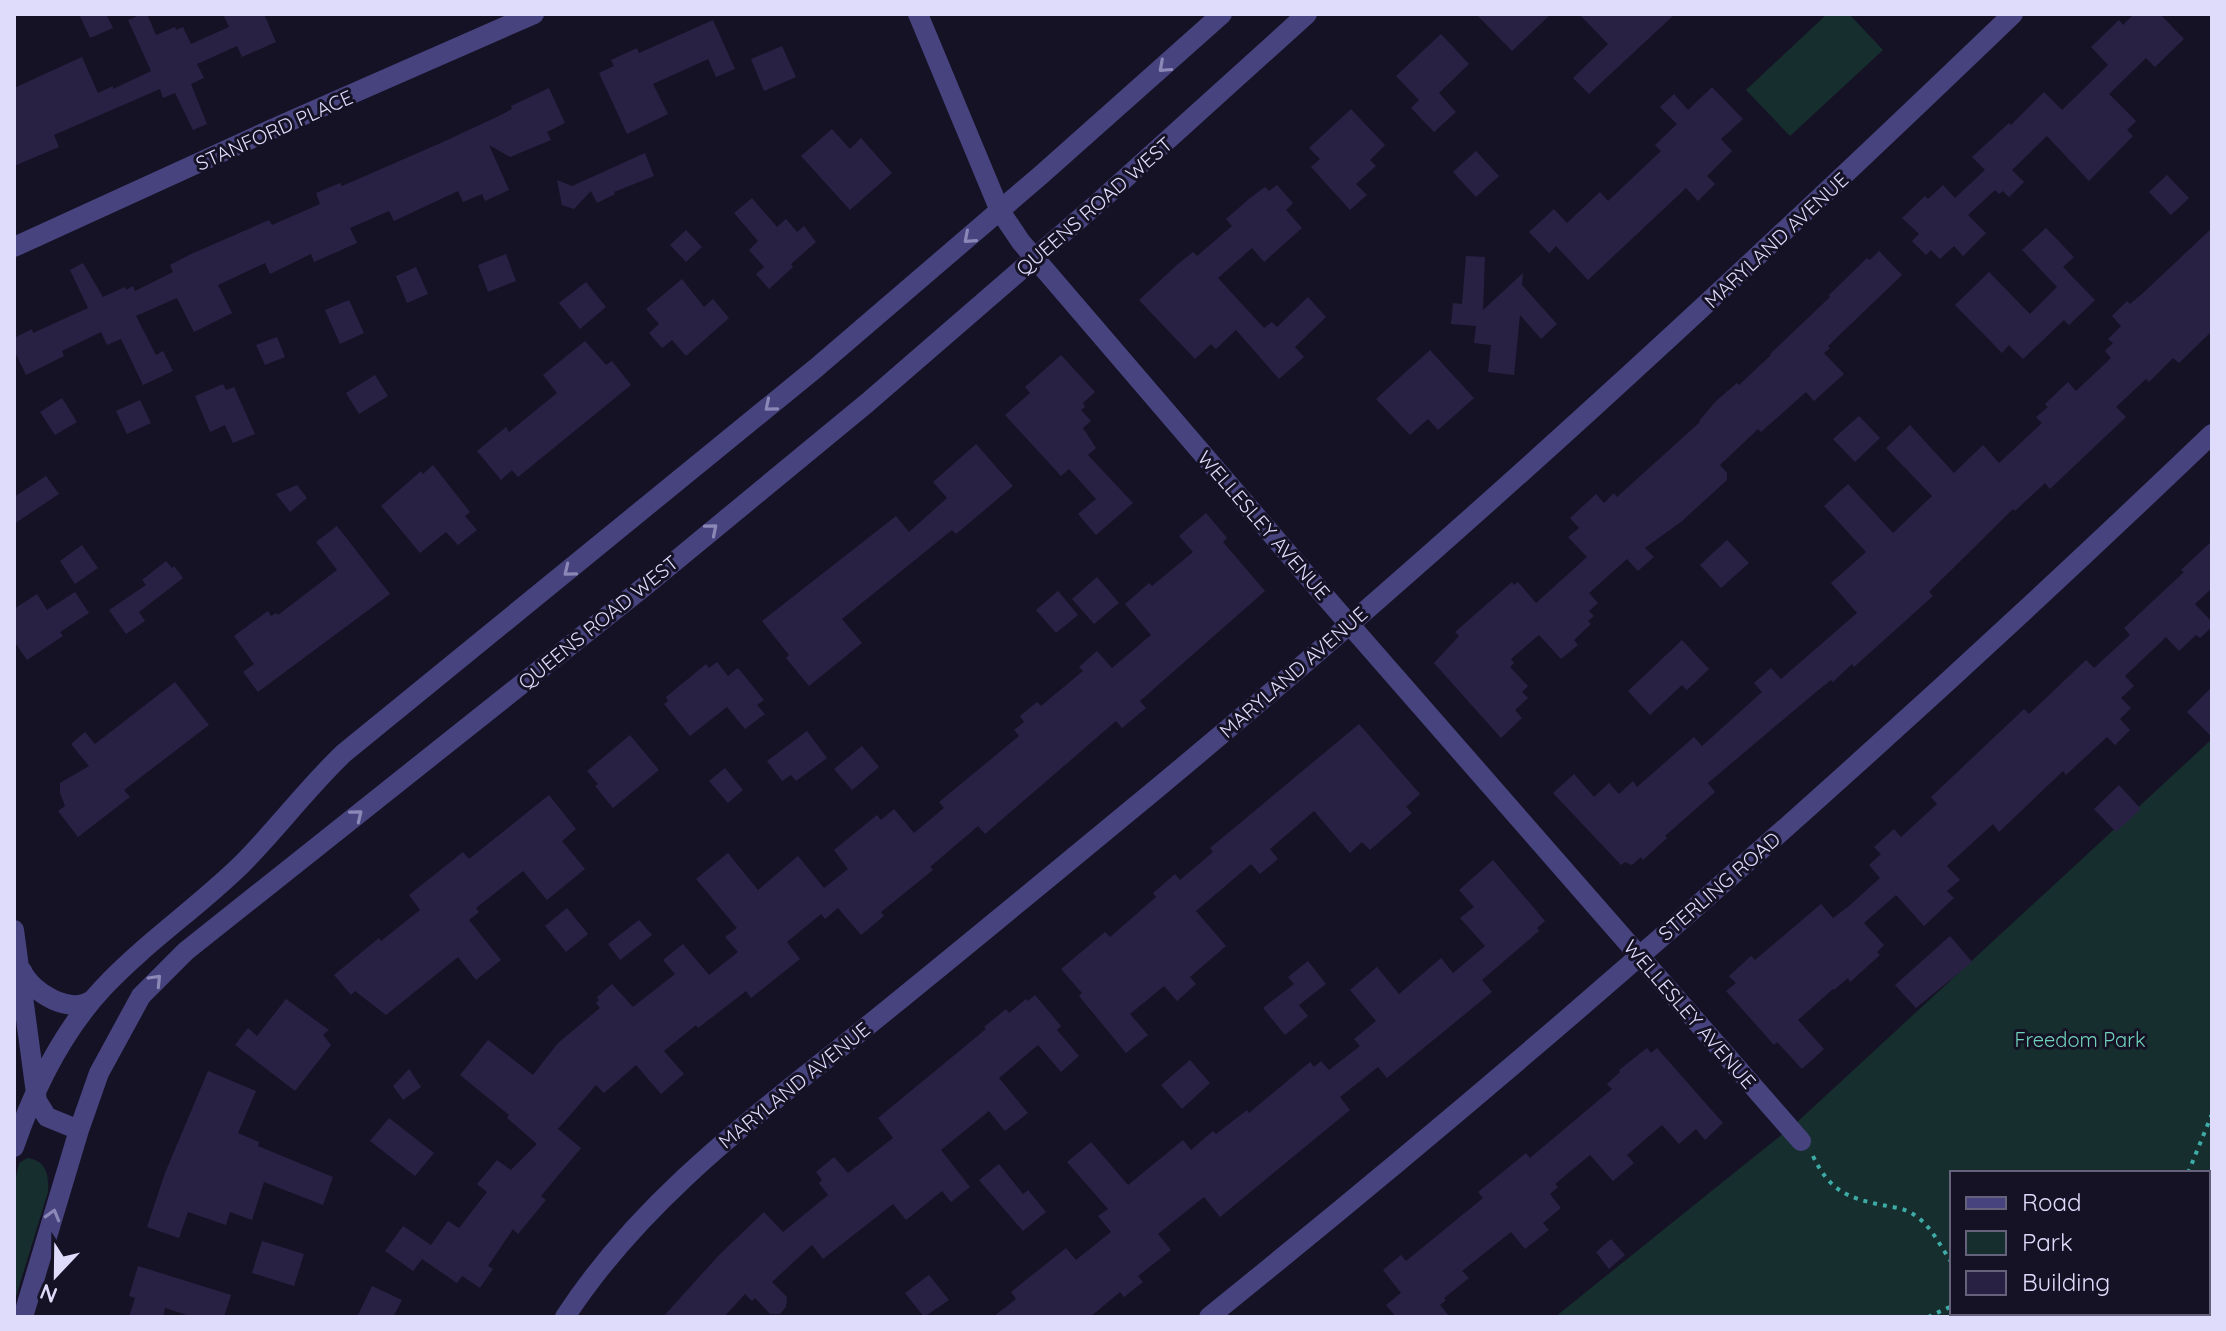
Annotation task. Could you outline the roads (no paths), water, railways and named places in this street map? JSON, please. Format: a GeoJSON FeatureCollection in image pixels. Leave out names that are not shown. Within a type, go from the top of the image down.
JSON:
{"type":"FeatureCollection","features":[{"type":"Feature","properties":{"kind":"street","name":"STANFORD PLACE"},"geometry":{"type":"LineString","coordinates":[[14,247],[534,14]]}},
{"type":"Feature","properties":{"kind":"street","name":"WELLESLEY AVENUE"},"geometry":{"type":"LineString","coordinates":[[918,14],[1000,211],[1034,258],[1801,1141]]}},
{"type":"Feature","properties":{"kind":"street"},"geometry":{"type":"LineString","coordinates":[[14,1147],[35,1093],[62,1043],[92,1000],[238,868],[313,782],[344,753],[693,470],[1000,211],[1222,14]]}},
{"type":"Feature","properties":{"kind":"street","name":"QUEENS ROAD WEST"},"geometry":{"type":"LineString","coordinates":[[23,1317],[99,1073],[141,996],[170,965],[645,586],[867,403],[1160,148],[1307,14]]}},
{"type":"Feature","properties":{"kind":"street","name":"MARYLAND AVENUE"},"geometry":{"type":"LineString","coordinates":[[565,1317],[628,1234],[696,1166],[1042,885],[1473,517],[1699,312],[2013,14]]}},
{"type":"Feature","properties":{"kind":"street","name":"STERLING ROAD"},"geometry":{"type":"LineString","coordinates":[[1209,1317],[1358,1197],[1640,956],[1928,700],[2212,434]]}},
{"type":"Feature","properties":{"kind":"street"},"geometry":{"type":"LineString","coordinates":[[14,930],[32,1048],[35,1093],[47,1117],[79,1130]]}},
{"type":"Feature","properties":{"kind":"street"},"geometry":{"type":"LineString","coordinates":[[21,967],[30,983],[47,997],[71,1004],[92,1000]]}},
{"type":"Feature","properties":{"kind":"park label","name":"Freedom Park"},"geometry":{"type":"Point","coordinates":[2080,1039]}}]}
